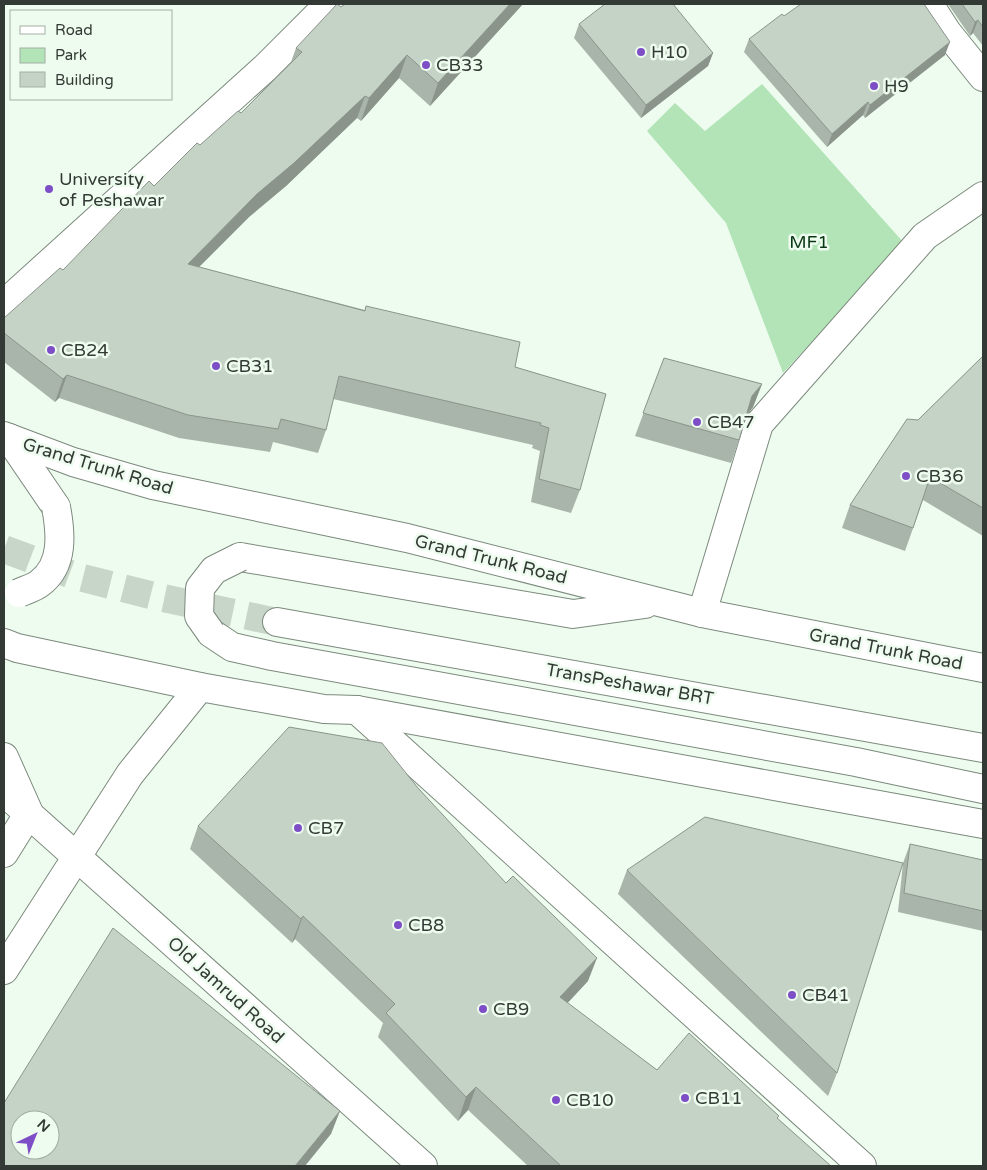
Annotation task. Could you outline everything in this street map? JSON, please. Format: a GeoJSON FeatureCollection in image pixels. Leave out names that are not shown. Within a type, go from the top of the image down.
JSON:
{"type":"FeatureCollection","features":[{"type":"Feature","properties":{"kind":"main road"},"geometry":{"type":"LineString","coordinates":[[4,304],[264,68],[329,4]]}},
{"type":"Feature","properties":{"kind":"main road"},"geometry":{"type":"LineString","coordinates":[[929,4],[947,32],[983,77]]}},
{"type":"Feature","properties":{"kind":"main road"},"geometry":{"type":"LineString","coordinates":[[702,613],[759,424],[925,236],[983,196]]}},
{"type":"Feature","properties":{"kind":"main road"},"geometry":{"type":"LineString","coordinates":[[7,437],[56,507],[61,533],[60,548],[50,574],[39,584],[11,592]]}},
{"type":"Feature","properties":{"kind":"main road","name":"Grand Trunk Road"},"geometry":{"type":"LineString","coordinates":[[7,437],[73,462],[153,485],[407,538],[702,613],[983,668]]}},
{"type":"Feature","properties":{"kind":"main road"},"geometry":{"type":"LineString","coordinates":[[658,602],[573,614],[240,557],[214,570],[200,588],[199,616],[211,633],[232,647],[272,656],[846,760],[983,789]]}},
{"type":"Feature","properties":{"kind":"main road","name":"TransPeshawar BRT"},"geometry":{"type":"LineString","coordinates":[[277,622],[983,748]]}},
{"type":"Feature","properties":{"kind":"main road"},"geometry":{"type":"LineString","coordinates":[[4,643],[17,648],[200,687],[324,709],[357,710],[983,824]]}},
{"type":"Feature","properties":{"kind":"main road"},"geometry":{"type":"LineString","coordinates":[[4,970],[130,774],[162,737],[200,687]]}},
{"type":"Feature","properties":{"kind":"main road"},"geometry":{"type":"LineString","coordinates":[[357,710],[862,1166]]}},
{"type":"Feature","properties":{"kind":"main road"},"geometry":{"type":"LineString","coordinates":[[4,757],[29,812],[4,853]]}},
{"type":"Feature","properties":{"kind":"main road","name":"Old Jamrud Road"},"geometry":{"type":"LineString","coordinates":[[4,792],[29,812],[424,1166]]}},
{"type":"Feature","properties":{"kind":"green space","name":"MF1"},"geometry":{"type":"Polygon","coordinates":[[[762,84],[904,243],[783,373],[726,223],[647,131],[675,103],[705,131],[762,84]]]}},
{"type":"Feature","properties":{"kind":"building"},"geometry":{"type":"Polygon","coordinates":[[[337,4],[341,7],[345,4],[510,4],[438,83],[407,55],[369,98],[365,96],[294,163],[257,194],[188,264],[365,311],[366,306],[520,342],[515,367],[606,394],[580,490],[539,479],[549,428],[540,425],[541,423],[339,376],[326,430],[281,419],[278,429],[188,415],[67,375],[63,379],[4,333],[4,318],[60,268],[63,270],[149,181],[154,186],[197,143],[200,145],[238,111],[241,113],[302,52],[296,48],[337,4]]]}},
{"type":"Feature","properties":{"kind":"building","name":"H10"},"geometry":{"type":"Polygon","coordinates":[[[605,4],[673,4],[713,53],[646,105],[579,24],[605,4]]]}},
{"type":"Feature","properties":{"kind":"building","name":"H9"},"geometry":{"type":"Polygon","coordinates":[[[801,4],[924,4],[950,42],[870,105],[868,102],[832,134],[749,39],[782,14],[784,16],[801,4]]]}},
{"type":"Feature","properties":{"kind":"building"},"geometry":{"type":"Polygon","coordinates":[[[962,4],[983,4],[983,27],[978,20],[975,22],[962,4]]]}},
{"type":"Feature","properties":{"kind":"building"},"geometry":{"type":"Polygon","coordinates":[[[983,356],[983,508],[930,477],[913,528],[850,505],[907,419],[918,420],[983,356]]]}},
{"type":"Feature","properties":{"kind":"building"},"geometry":{"type":"Polygon","coordinates":[[[664,358],[762,384],[752,396],[739,440],[643,413],[664,358]]]}},
{"type":"Feature","properties":{"kind":"building"},"geometry":{"type":"Polygon","coordinates":[[[289,727],[382,743],[418,788],[506,883],[513,876],[597,958],[560,997],[657,1070],[689,1033],[779,1116],[777,1118],[831,1166],[561,1166],[476,1087],[466,1097],[386,1013],[395,1004],[303,916],[301,919],[198,826],[289,727]]]}},
{"type":"Feature","properties":{"kind":"building","name":"CB41"},"geometry":{"type":"Polygon","coordinates":[[[705,817],[903,863],[837,1073],[627,870],[705,817]]]}},
{"type":"Feature","properties":{"kind":"building"},"geometry":{"type":"Polygon","coordinates":[[[910,844],[983,860],[983,911],[904,893],[910,844]]]}},
{"type":"Feature","properties":{"kind":"building"},"geometry":{"type":"Polygon","coordinates":[[[113,928],[340,1111],[295,1166],[4,1166],[4,1103],[113,928]]]}},
{"type":"Feature","properties":{"kind":"tunnel"},"geometry":{"type":"LineString","coordinates":[[4,549],[75,576],[158,597],[277,622]]}},
{"type":"Feature","properties":{"kind":"place","name":"H10"},"geometry":{"type":"Point","coordinates":[641,52]}},
{"type":"Feature","properties":{"kind":"place","name":"CB33"},"geometry":{"type":"Point","coordinates":[426,65]}},
{"type":"Feature","properties":{"kind":"place","name":"H9"},"geometry":{"type":"Point","coordinates":[874,86]}},
{"type":"Feature","properties":{"kind":"place","name":"University of Peshawar"},"geometry":{"type":"Point","coordinates":[49,189]}},
{"type":"Feature","properties":{"kind":"place","name":"CB24"},"geometry":{"type":"Point","coordinates":[51,350]}},
{"type":"Feature","properties":{"kind":"place","name":"CB31"},"geometry":{"type":"Point","coordinates":[216,366]}},
{"type":"Feature","properties":{"kind":"place","name":"CB47"},"geometry":{"type":"Point","coordinates":[697,422]}},
{"type":"Feature","properties":{"kind":"place","name":"CB36"},"geometry":{"type":"Point","coordinates":[906,476]}},
{"type":"Feature","properties":{"kind":"place","name":"CB7"},"geometry":{"type":"Point","coordinates":[298,828]}},
{"type":"Feature","properties":{"kind":"place","name":"CB8"},"geometry":{"type":"Point","coordinates":[398,925]}},
{"type":"Feature","properties":{"kind":"place","name":"CB41"},"geometry":{"type":"Point","coordinates":[792,995]}},
{"type":"Feature","properties":{"kind":"place","name":"CB9"},"geometry":{"type":"Point","coordinates":[483,1009]}},
{"type":"Feature","properties":{"kind":"place","name":"CB11"},"geometry":{"type":"Point","coordinates":[685,1098]}},
{"type":"Feature","properties":{"kind":"place","name":"CB10"},"geometry":{"type":"Point","coordinates":[556,1100]}}]}
